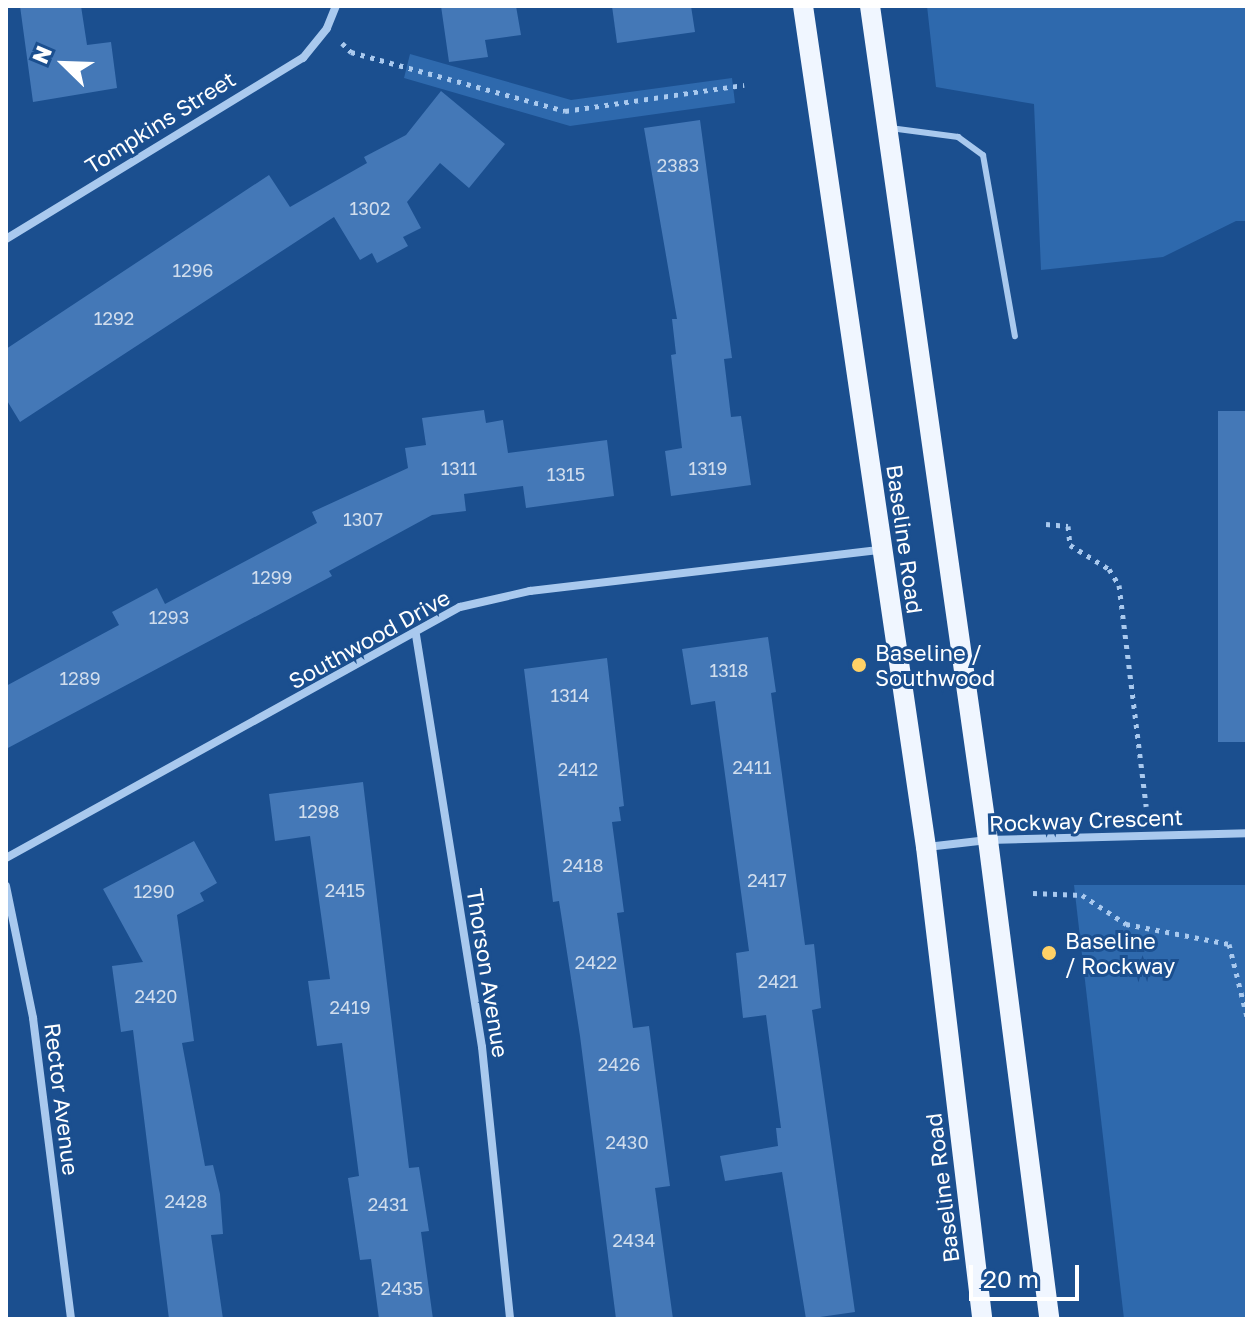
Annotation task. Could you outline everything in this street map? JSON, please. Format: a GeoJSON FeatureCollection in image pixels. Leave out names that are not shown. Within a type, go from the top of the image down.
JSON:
{"type":"FeatureCollection","features":[{"type":"Feature","properties":{"kind":"main road","name":"Baseline Road"},"geometry":{"type":"LineString","coordinates":[[803,6],[926,847],[982,1319]]}},
{"type":"Feature","properties":{"kind":"main road","name":"Baseline Road"},"geometry":{"type":"LineString","coordinates":[[870,6],[988,840],[1049,1319]]}},
{"type":"Feature","properties":{"kind":"street","name":"Tompkins Street"},"geometry":{"type":"LineString","coordinates":[[6,239],[303,58],[327,28],[336,6]]}},
{"type":"Feature","properties":{"kind":"street","name":"Southwood Drive"},"geometry":{"type":"LineString","coordinates":[[6,858],[416,635],[460,607],[530,591],[882,550]]}},
{"type":"Feature","properties":{"kind":"street","name":"Thorson Avenue"},"geometry":{"type":"LineString","coordinates":[[416,635],[482,1047],[510,1319]]}},
{"type":"Feature","properties":{"kind":"street","name":"Rockway Crescent"},"geometry":{"type":"LineString","coordinates":[[926,847],[988,840],[1247,833]]}},
{"type":"Feature","properties":{"kind":"street","name":"Rector Avenue"},"geometry":{"type":"LineString","coordinates":[[6,886],[33,1018],[71,1319]]}},
{"type":"Feature","properties":{"kind":"lane"},"geometry":{"type":"LineString","coordinates":[[887,127],[958,137],[983,155],[1015,336]]}},
{"type":"Feature","properties":{"kind":"path"},"geometry":{"type":"LineString","coordinates":[[327,28],[351,52],[565,111],[744,85]]}},
{"type":"Feature","properties":{"kind":"path"},"geometry":{"type":"LineString","coordinates":[[1046,524],[1068,526],[1070,545],[1109,569],[1119,585],[1146,806]]}},
{"type":"Feature","properties":{"kind":"path"},"geometry":{"type":"LineString","coordinates":[[1033,893],[1082,895],[1126,924],[1229,944],[1247,1017]]}},
{"type":"Feature","properties":{"kind":"shaded area"},"geometry":{"type":"Polygon","coordinates":[[[927,6],[1247,6],[1247,221],[1236,221],[1163,257],[1041,270],[1034,104],[936,87],[927,6]]]}},
{"type":"Feature","properties":{"kind":"shaded area"},"geometry":{"type":"Polygon","coordinates":[[[410,54],[571,100],[732,78],[735,103],[570,126],[404,78],[410,54]]]}},
{"type":"Feature","properties":{"kind":"shaded area"},"geometry":{"type":"Polygon","coordinates":[[[1074,885],[1247,885],[1247,1319],[1124,1319],[1074,885]]]}},
{"type":"Feature","properties":{"kind":"building"},"geometry":{"type":"Polygon","coordinates":[[[20,6],[81,6],[87,45],[111,42],[117,88],[33,102],[20,6]]]}},
{"type":"Feature","properties":{"kind":"building"},"geometry":{"type":"Polygon","coordinates":[[[441,6],[516,6],[521,35],[485,40],[488,57],[449,62],[441,6]]]}},
{"type":"Feature","properties":{"kind":"building"},"geometry":{"type":"Polygon","coordinates":[[[612,6],[691,6],[695,32],[617,43],[612,6]]]}},
{"type":"Feature","properties":{"kind":"building"},"geometry":{"type":"Polygon","coordinates":[[[441,91],[505,144],[469,188],[440,163],[407,202],[421,228],[403,237],[408,246],[377,263],[372,253],[360,260],[334,217],[20,422],[6,399],[6,349],[269,175],[290,207],[367,163],[364,157],[406,135],[441,91]]]}},
{"type":"Feature","properties":{"kind":"building"},"geometry":{"type":"Polygon","coordinates":[[[700,120],[732,358],[724,359],[731,417],[741,416],[751,485],[671,496],[665,451],[682,448],[671,355],[676,354],[672,319],[677,319],[644,128],[700,120]]]}},
{"type":"Feature","properties":{"kind":"building"},"geometry":{"type":"Polygon","coordinates":[[[484,410],[486,423],[503,420],[508,453],[607,440],[614,496],[526,508],[523,486],[464,494],[466,511],[432,515],[329,571],[332,576],[6,749],[6,686],[119,625],[112,612],[157,588],[165,604],[317,523],[312,512],[408,468],[405,448],[426,445],[422,418],[484,410]]]}},
{"type":"Feature","properties":{"kind":"building"},"geometry":{"type":"Polygon","coordinates":[[[1218,411],[1247,411],[1247,742],[1218,742],[1218,411]]]}},
{"type":"Feature","properties":{"kind":"building"},"geometry":{"type":"Polygon","coordinates":[[[768,637],[776,692],[771,693],[805,945],[814,944],[821,1008],[812,1010],[855,1312],[806,1319],[782,1172],[725,1181],[720,1156],[778,1146],[776,1128],[781,1128],[766,1015],[743,1018],[736,953],[749,951],[715,701],[691,705],[682,649],[768,637]]]}},
{"type":"Feature","properties":{"kind":"building"},"geometry":{"type":"Polygon","coordinates":[[[607,658],[624,806],[619,807],[621,821],[612,822],[624,912],[617,913],[633,1028],[649,1026],[670,1186],[655,1188],[673,1319],[616,1319],[580,1036],[559,901],[553,902],[524,669],[607,658]]]}},
{"type":"Feature","properties":{"kind":"building"},"geometry":{"type":"Polygon","coordinates":[[[363,782],[409,1168],[419,1167],[429,1231],[421,1232],[433,1319],[379,1319],[371,1259],[360,1260],[348,1178],[359,1176],[342,1043],[317,1046],[308,981],[330,979],[310,836],[275,841],[269,794],[363,782]]]}},
{"type":"Feature","properties":{"kind":"building"},"geometry":{"type":"Polygon","coordinates":[[[194,841],[217,883],[200,893],[204,901],[177,915],[194,1041],[182,1043],[205,1166],[213,1165],[220,1194],[223,1234],[211,1235],[223,1319],[169,1319],[133,1030],[121,1032],[112,966],[143,962],[103,889],[194,841]]]}},
{"type":"Feature","properties":{"kind":"place","name":"Baseline / Southwood"},"geometry":{"type":"Point","coordinates":[859,665]}},
{"type":"Feature","properties":{"kind":"place","name":"Baseline / Rockway"},"geometry":{"type":"Point","coordinates":[1049,953]}}]}
